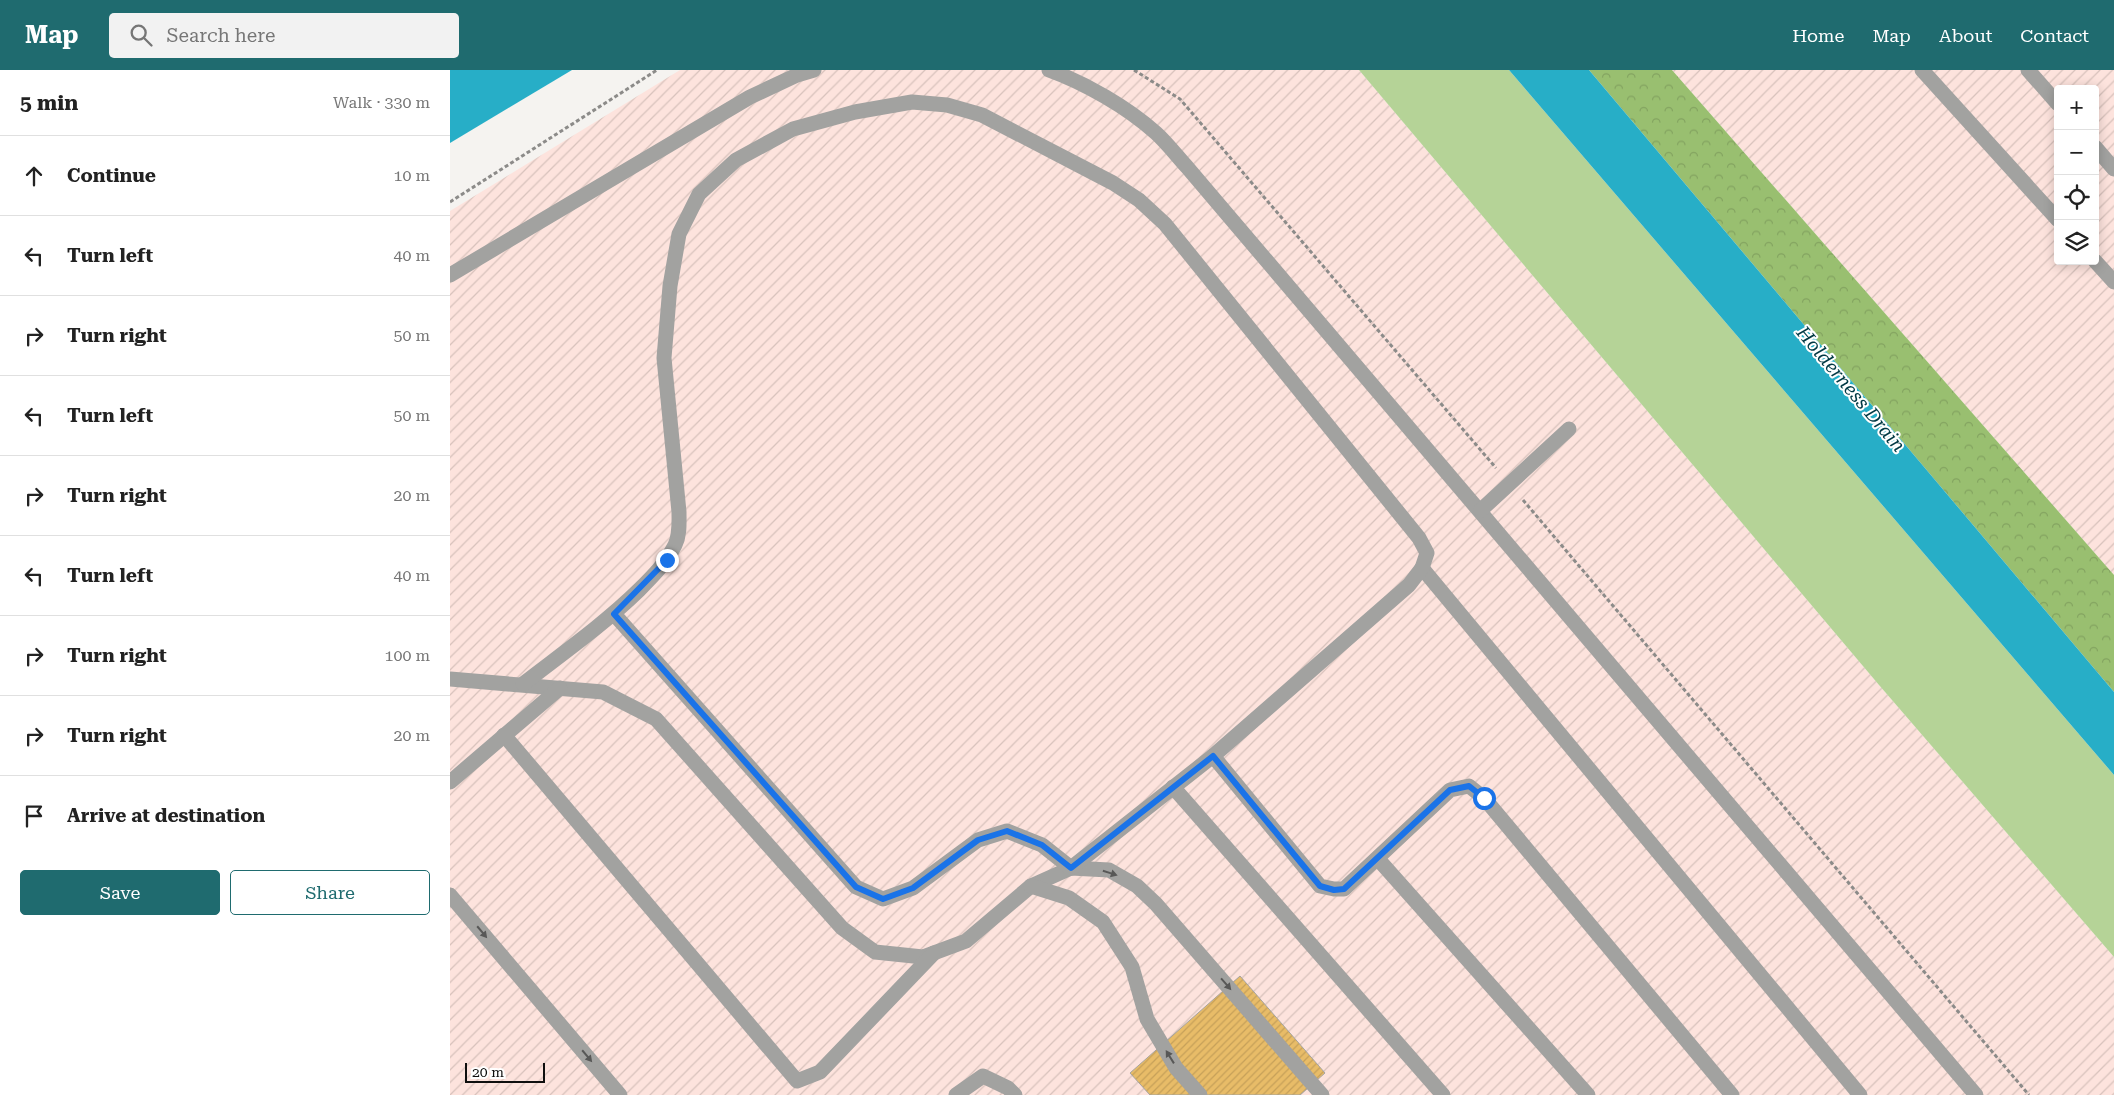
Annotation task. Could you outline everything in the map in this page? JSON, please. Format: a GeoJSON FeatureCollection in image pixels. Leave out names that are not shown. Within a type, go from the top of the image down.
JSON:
{"type":"FeatureCollection","features":[{"type":"Feature","properties":{"kind":"street"},"geometry":{"type":"LineString","coordinates":[[450,274],[750,97],[797,75],[814,70]]}},
{"type":"Feature","properties":{"kind":"street"},"geometry":{"type":"LineString","coordinates":[[1049,70],[1087,87],[1155,133],[1187,167],[1481,510],[1976,1095]]}},
{"type":"Feature","properties":{"kind":"street"},"geometry":{"type":"LineString","coordinates":[[1922,70],[2054,216]]}},
{"type":"Feature","properties":{"kind":"street"},"geometry":{"type":"LineString","coordinates":[[2028,70],[2054,99]]}},
{"type":"Feature","properties":{"kind":"street"},"geometry":{"type":"LineString","coordinates":[[450,679],[603,692],[656,719],[842,928],[875,952],[923,957],[966,941],[1031,886],[1071,868],[1213,756],[1410,584],[1422,568],[1427,553],[1419,538],[1165,224],[1146,206],[1114,183],[982,115],[947,105],[912,102],[855,112],[792,129],[736,160],[699,194],[679,234],[665,331],[665,384],[679,529],[676,544],[667,560],[614,614],[523,684]]}},
{"type":"Feature","properties":{"kind":"street"},"geometry":{"type":"LineString","coordinates":[[2099,152],[2114,169]]}},
{"type":"Feature","properties":{"kind":"street"},"geometry":{"type":"LineString","coordinates":[[2099,265],[2114,282]]}},
{"type":"Feature","properties":{"kind":"street"},"geometry":{"type":"LineString","coordinates":[[1481,510],[1569,429]]}},
{"type":"Feature","properties":{"kind":"street"},"geometry":{"type":"LineString","coordinates":[[1422,568],[1860,1095]]}},
{"type":"Feature","properties":{"kind":"street"},"geometry":{"type":"LineString","coordinates":[[614,614],[856,887],[883,899],[891,897],[913,888],[978,840],[1007,831],[1042,845],[1071,868],[1109,870],[1137,886],[1156,904],[1322,1095]]}},
{"type":"Feature","properties":{"kind":"street"},"geometry":{"type":"LineString","coordinates":[[450,782],[560,688]]}},
{"type":"Feature","properties":{"kind":"street"},"geometry":{"type":"LineString","coordinates":[[504,736],[797,1081],[820,1072],[934,953]]}},
{"type":"Feature","properties":{"kind":"street"},"geometry":{"type":"LineString","coordinates":[[1213,756],[1320,886],[1334,890],[1344,889],[1450,790],[1469,786],[1484,798],[1732,1095]]}},
{"type":"Feature","properties":{"kind":"street"},"geometry":{"type":"LineString","coordinates":[[1173,787],[1443,1095]]}},
{"type":"Feature","properties":{"kind":"street"},"geometry":{"type":"LineString","coordinates":[[1378,859],[1588,1095]]}},
{"type":"Feature","properties":{"kind":"street"},"geometry":{"type":"LineString","coordinates":[[1031,886],[1069,898],[1103,922],[1132,967],[1146,1019],[1176,1068],[1200,1095]]}},
{"type":"Feature","properties":{"kind":"street"},"geometry":{"type":"LineString","coordinates":[[450,895],[620,1095]]}},
{"type":"Feature","properties":{"kind":"street"},"geometry":{"type":"LineString","coordinates":[[956,1095],[982,1076],[1008,1088],[1015,1095]]}},
{"type":"Feature","properties":{"kind":"path"},"geometry":{"type":"LineString","coordinates":[[450,202],[658,70]]}},
{"type":"Feature","properties":{"kind":"path"},"geometry":{"type":"LineString","coordinates":[[1134,70],[1180,99],[2029,1095]]}},
{"type":"Feature","properties":{"kind":"shaded area"},"geometry":{"type":"Polygon","coordinates":[[[680,70],[1359,70],[1879,685],[2114,957],[2114,1095],[450,1095],[450,211],[680,70]]]}},
{"type":"Feature","properties":{"kind":"shaded area"},"geometry":{"type":"Polygon","coordinates":[[[1672,70],[2114,70],[2114,575],[1672,70]]]}},
{"type":"Feature","properties":{"kind":"green space"},"geometry":{"type":"Polygon","coordinates":[[[1359,70],[1509,70],[2114,775],[2114,957],[1879,685],[1359,70]]]}},
{"type":"Feature","properties":{"kind":"green space"},"geometry":{"type":"Polygon","coordinates":[[[1589,70],[1672,70],[2114,575],[2114,692],[1589,70]]]}},
{"type":"Feature","properties":{"kind":"water"},"geometry":{"type":"Polygon","coordinates":[[[450,70],[572,70],[450,143],[450,70]]]}},
{"type":"Feature","properties":{"kind":"water","name":"Holderness Drain"},"geometry":{"type":"Polygon","coordinates":[[[1509,70],[1589,70],[2114,692],[2114,775],[1509,70]]]}},
{"type":"Feature","properties":{"kind":"building"},"geometry":{"type":"Polygon","coordinates":[[[1240,976],[1325,1073],[1300,1095],[1150,1095],[1130,1073],[1240,976]]]}},
{"type":"Feature","properties":{"kind":"route"},"geometry":{"type":"LineString","coordinates":[[667,560],[614,614],[856,887],[883,899],[913,888],[978,840],[1007,831],[1042,845],[1071,868],[1213,756],[1320,886],[1334,890],[1344,889],[1450,790],[1469,786],[1484,798]]}}]}
